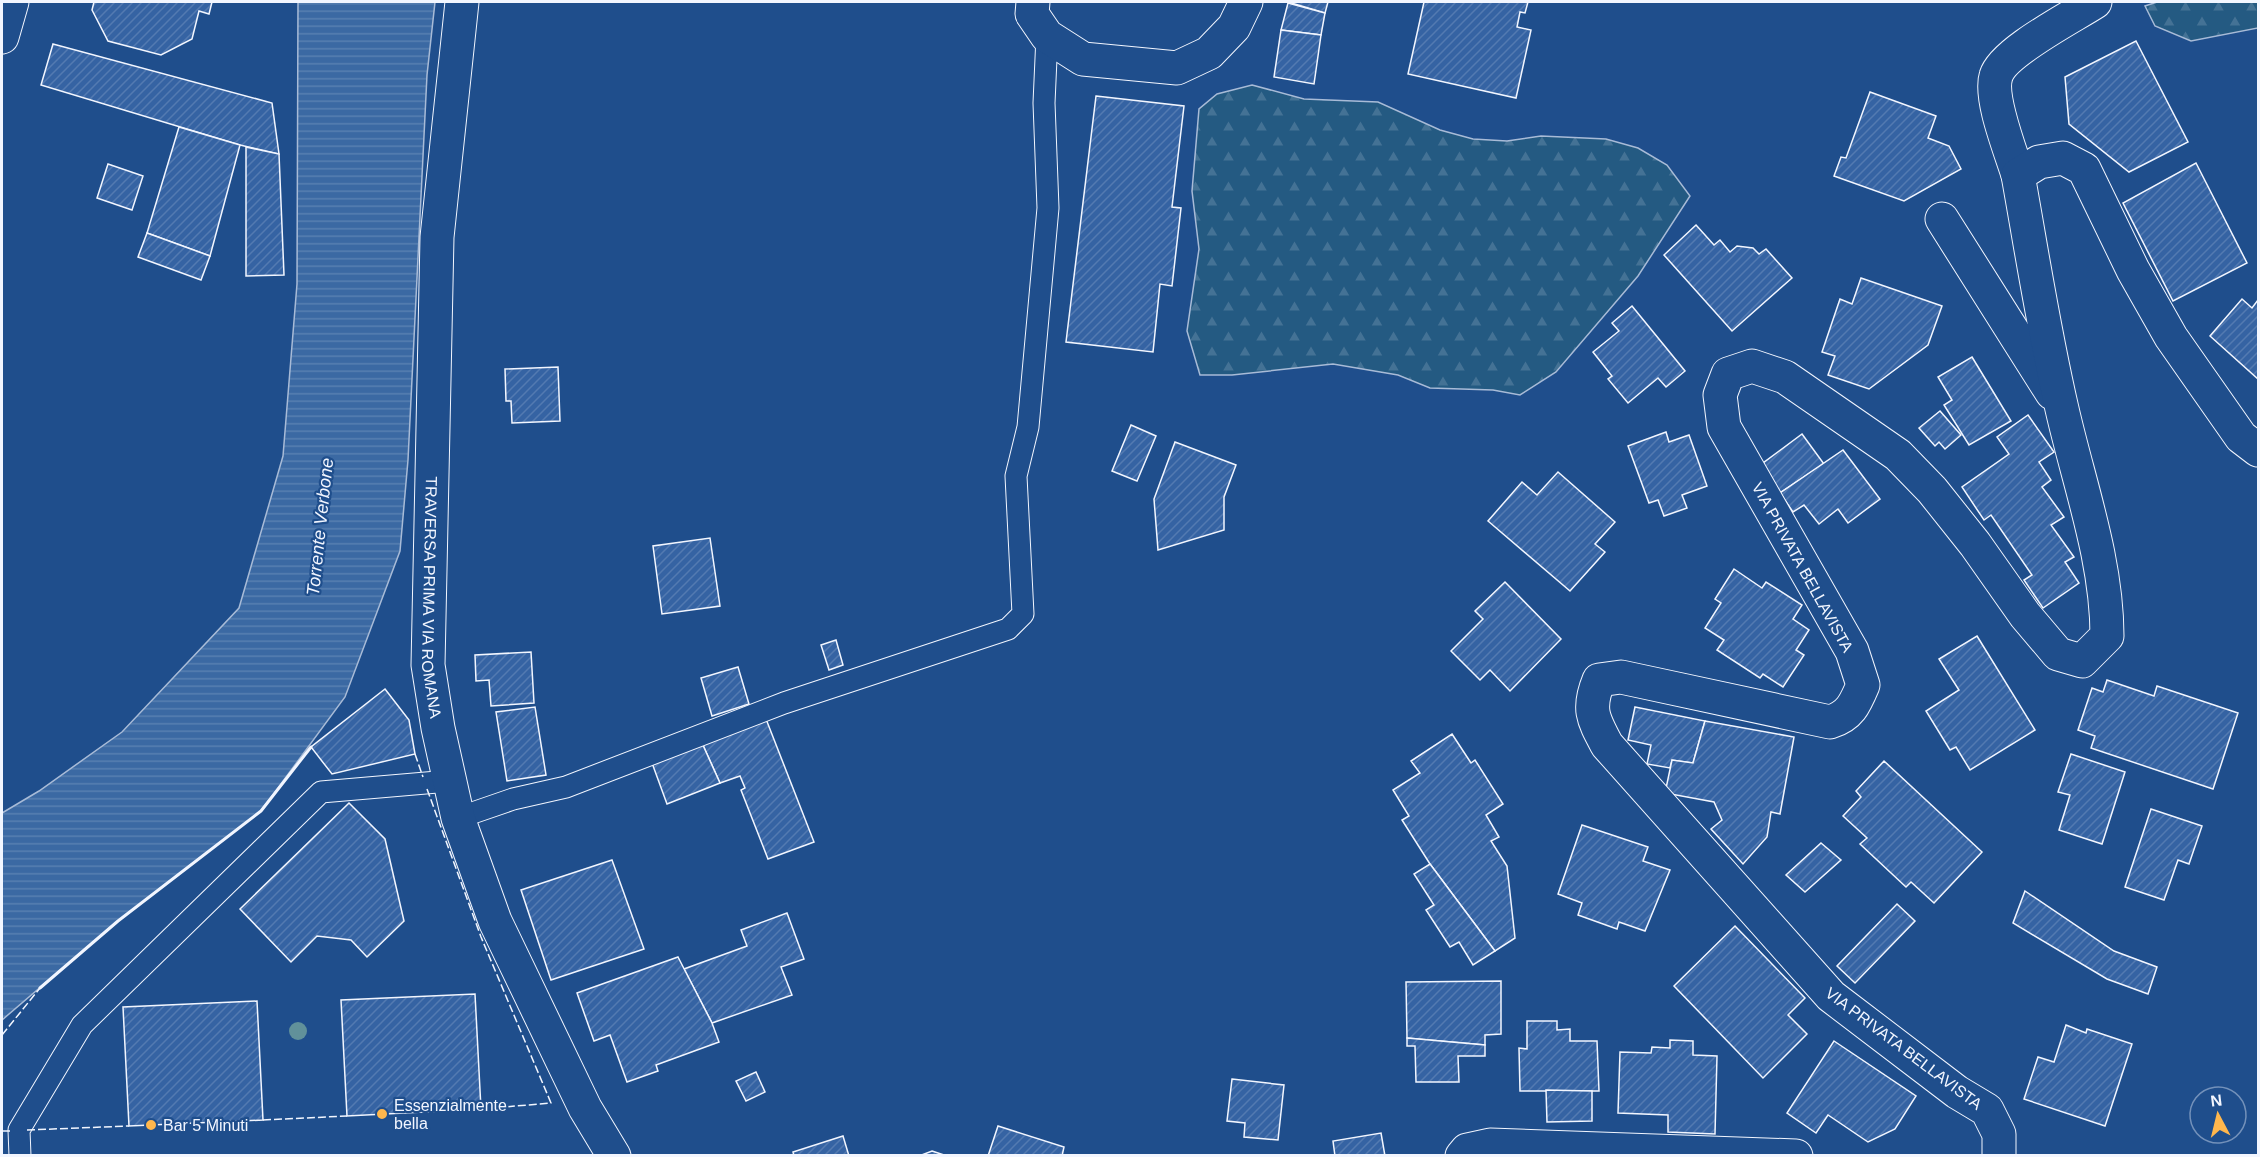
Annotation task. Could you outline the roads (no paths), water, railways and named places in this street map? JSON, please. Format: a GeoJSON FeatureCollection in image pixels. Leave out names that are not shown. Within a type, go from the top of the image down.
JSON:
{"type":"FeatureCollection","features":[{"type":"Feature","properties":{"kind":"street"},"geometry":{"type":"LineString","coordinates":[[2,38],[12,2]]}},
{"type":"Feature","properties":{"kind":"street","name":"TRAVERSA PRIMA VIA ROMANA"},"geometry":{"type":"LineString","coordinates":[[462,2],[437,237],[428,665],[458,818],[495,921],[585,1108],[614,1155]]}},
{"type":"Feature","properties":{"kind":"street"},"geometry":{"type":"LineString","coordinates":[[1033,2],[1032,14],[1047,36],[1083,59],[1177,68],[1209,53],[1234,27],[1246,2]]}},
{"type":"Feature","properties":{"kind":"street","name":"VIA PRIVATA BELLAVISTA"},"geometry":{"type":"LineString","coordinates":[[1999,1155],[1999,1134],[1987,1110],[1957,1092],[1831,996],[1608,745],[1593,719],[1591,698],[1599,680],[1621,677],[1830,722],[1843,718],[1854,707],[1863,685],[1852,651],[1725,427],[1720,395],[1728,374],[1752,366],[1785,377],[1898,455],[1932,490],[1976,544],[2025,615],[2058,654],[2082,661],[2107,636],[2107,604],[2096,548],[2061,408],[2018,175],[1997,106],[1996,76],[2012,53],[2095,2]]}},
{"type":"Feature","properties":{"kind":"street"},"geometry":{"type":"LineString","coordinates":[[2018,175],[2039,162],[2063,158],[2084,169],[2133,270],[2171,337],[2241,437],[2259,450]]}},
{"type":"Feature","properties":{"kind":"street","name":"VIA PRIVATA BELLAVISTA"},"geometry":{"type":"LineString","coordinates":[[1942,219],[2061,408]]}},
{"type":"Feature","properties":{"kind":"street"},"geometry":{"type":"LineString","coordinates":[[1462,1155],[1467,1150],[1490,1145],[1797,1155]]}},
{"type":"Feature","properties":{"kind":"lane"},"geometry":{"type":"LineString","coordinates":[[458,818],[513,799],[566,787],[784,703],[1008,629],[1023,614],[1016,476],[1028,427],[1048,208],[1044,103],[1047,36]]}},
{"type":"Feature","properties":{"kind":"lane"},"geometry":{"type":"LineString","coordinates":[[20,1155],[19,1130],[82,1025],[321,792],[449,781]]}},
{"type":"Feature","properties":{"kind":"water","name":"Torrente Verbone"},"geometry":{"type":"Polygon","coordinates":[[[298,2],[435,2],[427,75],[408,460],[400,551],[345,697],[261,811],[118,921],[2,1020],[2,813],[39,791],[122,732],[239,608],[283,456],[297,284],[298,2]]]}},
{"type":"Feature","properties":{"kind":"place","name":"Essenzialmente bella"},"geometry":{"type":"Point","coordinates":[382,1114]}},
{"type":"Feature","properties":{"kind":"place","name":"Bar 5 Minuti"},"geometry":{"type":"Point","coordinates":[151,1125]}}]}
